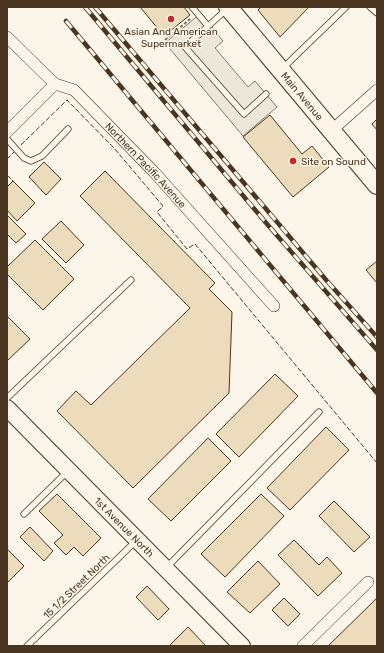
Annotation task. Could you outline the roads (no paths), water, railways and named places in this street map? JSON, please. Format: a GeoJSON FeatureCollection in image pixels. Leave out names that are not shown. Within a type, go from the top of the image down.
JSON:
{"type":"FeatureCollection","features":[{"type":"Feature","properties":{"kind":"main road","name":"Main Avenue"},"geometry":{"type":"LineString","coordinates":[[228,7],[377,185]]}},
{"type":"Feature","properties":{"kind":"street","name":"Northern Pacific Avenue"},"geometry":{"type":"LineString","coordinates":[[7,37],[55,84],[74,90],[154,172],[274,306]]}},
{"type":"Feature","properties":{"kind":"street"},"geometry":{"type":"LineString","coordinates":[[7,132],[55,84]]}},
{"type":"Feature","properties":{"kind":"street"},"geometry":{"type":"LineString","coordinates":[[331,131],[377,90]]}},
{"type":"Feature","properties":{"kind":"street","name":"1st Avenue North"},"geometry":{"type":"LineString","coordinates":[[7,408],[242,646]]}},
{"type":"Feature","properties":{"kind":"street"},"geometry":{"type":"LineString","coordinates":[[303,646],[368,582]]}},
{"type":"Feature","properties":{"kind":"lane"},"geometry":{"type":"LineString","coordinates":[[192,7],[208,26]]}},
{"type":"Feature","properties":{"kind":"lane"},"geometry":{"type":"LineString","coordinates":[[228,7],[185,47],[244,114],[266,94]]}},
{"type":"Feature","properties":{"kind":"lane"},"geometry":{"type":"LineString","coordinates":[[280,70],[346,7]]}},
{"type":"Feature","properties":{"kind":"lane"},"geometry":{"type":"LineString","coordinates":[[370,7],[377,13]]}},
{"type":"Feature","properties":{"kind":"lane"},"geometry":{"type":"LineString","coordinates":[[7,139],[24,158],[32,161],[42,156],[68,129]]}},
{"type":"Feature","properties":{"kind":"lane"},"geometry":{"type":"LineString","coordinates":[[7,398],[131,280]]}},
{"type":"Feature","properties":{"kind":"lane"},"geometry":{"type":"LineString","coordinates":[[165,568],[318,412]]}},
{"type":"Feature","properties":{"kind":"lane"},"geometry":{"type":"LineString","coordinates":[[24,514],[68,471]]}},
{"type":"Feature","properties":{"kind":"lane","name":"15 1/2 Street North"},"geometry":{"type":"LineString","coordinates":[[27,646],[137,540]]}},
{"type":"Feature","properties":{"kind":"railway"},"geometry":{"type":"LineString","coordinates":[[85,7],[267,224],[377,350]]}},
{"type":"Feature","properties":{"kind":"railway"},"geometry":{"type":"LineString","coordinates":[[95,7],[327,281],[377,337]]}},
{"type":"Feature","properties":{"kind":"railway"},"geometry":{"type":"LineString","coordinates":[[66,21],[377,393]]}},
{"type":"Feature","properties":{"kind":"place","name":"Asian And American Supermarket"},"geometry":{"type":"Point","coordinates":[171,19]}},
{"type":"Feature","properties":{"kind":"place","name":"Site on Sound"},"geometry":{"type":"Point","coordinates":[293,161]}}]}
